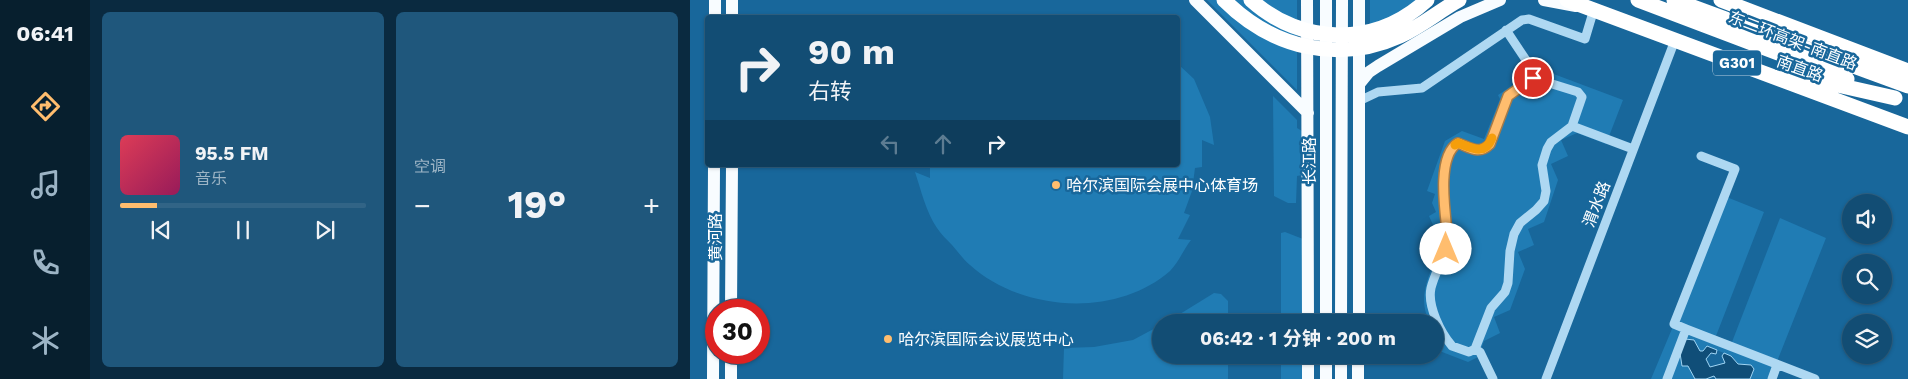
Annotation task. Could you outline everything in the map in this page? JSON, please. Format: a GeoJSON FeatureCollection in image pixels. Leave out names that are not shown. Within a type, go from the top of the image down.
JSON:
{"type":"FeatureCollection","features":[{"type":"Feature","properties":{"kind":"highway"},"geometry":{"type":"LineString","coordinates":[[1224,0],[1244,19],[1284,41],[1320,49],[1336,50],[1372,45],[1400,36],[1460,0]]}},
{"type":"Feature","properties":{"kind":"highway"},"geometry":{"type":"LineString","coordinates":[[1250,0],[1286,23],[1304,30],[1335,35],[1378,30],[1406,16],[1427,0]]}},
{"type":"Feature","properties":{"kind":"highway","name":"南直路"},"geometry":{"type":"LineString","coordinates":[[1567,0],[1593,5],[1675,40],[1908,127]]}},
{"type":"Feature","properties":{"kind":"highway","name":"东二环高架-南直路"},"geometry":{"type":"LineString","coordinates":[[1638,0],[1902,100]]}},
{"type":"Feature","properties":{"kind":"highway","name":"东二环高架-南直路"},"geometry":{"type":"LineString","coordinates":[[1674,0],[1905,80]]}},
{"type":"Feature","properties":{"kind":"highway"},"geometry":{"type":"LineString","coordinates":[[1698,0],[1905,80]]}},
{"type":"Feature","properties":{"kind":"highway"},"geometry":{"type":"LineString","coordinates":[[1724,0],[1743,4],[1905,80]]}},
{"type":"Feature","properties":{"kind":"highway"},"geometry":{"type":"LineString","coordinates":[[1593,5],[1802,77],[1902,100]]}},
{"type":"Feature","properties":{"kind":"main road"},"geometry":{"type":"LineString","coordinates":[[715,0],[715,15]]}},
{"type":"Feature","properties":{"kind":"main road"},"geometry":{"type":"LineString","coordinates":[[732,0],[732,15]]}},
{"type":"Feature","properties":{"kind":"main road"},"geometry":{"type":"LineString","coordinates":[[1195,0],[1308,113]]}},
{"type":"Feature","properties":{"kind":"main road"},"geometry":{"type":"LineString","coordinates":[[1307,0],[1308,314]]}},
{"type":"Feature","properties":{"kind":"main road","name":"长江路"},"geometry":{"type":"LineString","coordinates":[[1326,0],[1326,314]]}},
{"type":"Feature","properties":{"kind":"main road","name":"长江路"},"geometry":{"type":"LineString","coordinates":[[1341,314],[1342,0]]}},
{"type":"Feature","properties":{"kind":"main road"},"geometry":{"type":"LineString","coordinates":[[1358,314],[1359,0]]}},
{"type":"Feature","properties":{"kind":"main road"},"geometry":{"type":"LineString","coordinates":[[1360,83],[1369,72],[1378,66],[1460,17],[1500,0]]}},
{"type":"Feature","properties":{"kind":"main road"},"geometry":{"type":"LineString","coordinates":[[1544,0],[1593,5]]}},
{"type":"Feature","properties":{"kind":"main road","name":"黄河路"},"geometry":{"type":"LineString","coordinates":[[713,379],[714,167]]}},
{"type":"Feature","properties":{"kind":"main road","name":"黄河路"},"geometry":{"type":"LineString","coordinates":[[731,299],[732,167]]}},
{"type":"Feature","properties":{"kind":"main road"},"geometry":{"type":"LineString","coordinates":[[731,364],[731,379]]}},
{"type":"Feature","properties":{"kind":"main road"},"geometry":{"type":"LineString","coordinates":[[1308,364],[1308,379]]}},
{"type":"Feature","properties":{"kind":"main road"},"geometry":{"type":"LineString","coordinates":[[1326,364],[1326,379]]}},
{"type":"Feature","properties":{"kind":"main road"},"geometry":{"type":"LineString","coordinates":[[1341,364],[1341,379]]}},
{"type":"Feature","properties":{"kind":"main road"},"geometry":{"type":"LineString","coordinates":[[1358,364],[1358,379]]}},
{"type":"Feature","properties":{"kind":"street"},"geometry":{"type":"LineString","coordinates":[[1359,101],[1378,92],[1422,88],[1522,20],[1529,19],[1585,40],[1593,5]]}},
{"type":"Feature","properties":{"kind":"street"},"geometry":{"type":"LineString","coordinates":[[1506,30],[1538,78]]}},
{"type":"Feature","properties":{"kind":"street","name":"渭水路"},"geometry":{"type":"LineString","coordinates":[[1546,379],[1675,40]]}},
{"type":"Feature","properties":{"kind":"street"},"geometry":{"type":"LineString","coordinates":[[1533,78],[1538,78],[1578,92],[1582,97],[1572,126],[1551,142],[1542,165],[1546,191],[1544,201],[1536,210],[1520,222],[1514,234],[1510,251],[1506,292],[1491,308],[1474,349],[1470,352],[1452,346],[1433,315],[1430,290],[1448,240],[1443,180],[1445,168],[1453,146],[1458,143],[1479,150],[1484,149],[1490,144],[1508,96],[1533,78]]}},
{"type":"Feature","properties":{"kind":"street"},"geometry":{"type":"LineString","coordinates":[[1572,126],[1633,149]]}},
{"type":"Feature","properties":{"kind":"street"},"geometry":{"type":"LineString","coordinates":[[1701,156],[1735,169],[1674,324],[1815,379]]}},
{"type":"Feature","properties":{"kind":"street"},"geometry":{"type":"LineString","coordinates":[[1667,379],[1686,329]]}},
{"type":"Feature","properties":{"kind":"street"},"geometry":{"type":"LineString","coordinates":[[1474,349],[1480,352],[1494,379]]}},
{"type":"Feature","properties":{"kind":"street"},"geometry":{"type":"LineString","coordinates":[[1772,379],[1777,365]]}},
{"type":"Feature","properties":{"kind":"shaded area"},"geometry":{"type":"Polygon","coordinates":[[[1207,0],[1297,0],[1297,90],[1207,0]]]}},
{"type":"Feature","properties":{"kind":"shaded area"},"geometry":{"type":"Polygon","coordinates":[[[1370,0],[1420,0],[1402,13],[1370,25],[1370,0]]]}},
{"type":"Feature","properties":{"kind":"shaded area","name":"哈尔滨国际会展中心体育场"},"geometry":{"type":"Polygon","coordinates":[[[1180,66],[1194,79],[1210,117],[1214,145],[1202,140],[1202,167],[1195,168],[1192,191],[1184,213],[1190,215],[1178,239],[1191,240],[1170,271],[1148,286],[1123,296],[1097,302],[1069,303],[1042,300],[1016,292],[991,281],[967,263],[933,222],[915,172],[930,178],[930,167],[1180,167],[1180,66]]]}},
{"type":"Feature","properties":{"kind":"shaded area"},"geometry":{"type":"Polygon","coordinates":[[[1540,67],[1543,70],[1623,100],[1606,144],[1577,133],[1561,140],[1568,156],[1551,164],[1558,180],[1544,222],[1528,229],[1534,245],[1518,252],[1525,269],[1510,310],[1494,317],[1500,333],[1484,341],[1478,357],[1468,362],[1444,353],[1444,314],[1427,314],[1426,312],[1424,303],[1427,283],[1442,245],[1429,216],[1436,212],[1432,203],[1435,194],[1427,191],[1445,141],[1462,131],[1484,139],[1500,99],[1498,95],[1540,67]]]}},
{"type":"Feature","properties":{"kind":"shaded area"},"geometry":{"type":"Polygon","coordinates":[[[1273,96],[1297,120],[1297,128],[1302,131],[1302,175],[1297,176],[1296,203],[1288,203],[1274,196],[1273,96]]]}},
{"type":"Feature","properties":{"kind":"shaded area"},"geometry":{"type":"Polygon","coordinates":[[[1724,196],[1764,212],[1716,336],[1732,342],[1780,218],[1826,238],[1778,359],[1776,379],[1750,379],[1754,369],[1751,365],[1738,364],[1731,356],[1707,346],[1700,352],[1685,339],[1689,327],[1675,322],[1724,196]]]}},
{"type":"Feature","properties":{"kind":"shaded area"},"geometry":{"type":"Polygon","coordinates":[[[1285,232],[1303,239],[1303,314],[1281,314],[1281,233],[1285,232]]]}},
{"type":"Feature","properties":{"kind":"shaded area"},"geometry":{"type":"Polygon","coordinates":[[[1214,293],[1221,294],[1228,301],[1228,314],[1180,314],[1214,293]]]}},
{"type":"Feature","properties":{"kind":"shaded area"},"geometry":{"type":"Polygon","coordinates":[[[1674,324],[1686,329],[1688,365],[1695,379],[1651,379],[1674,324]]]}},
{"type":"Feature","properties":{"kind":"shaded area"},"geometry":{"type":"Polygon","coordinates":[[[1152,330],[1152,364],[1228,364],[1228,379],[1063,379],[1064,348],[1094,347],[1133,340],[1152,330]]]}},
{"type":"Feature","properties":{"kind":"shaded area"},"geometry":{"type":"Polygon","coordinates":[[[1685,339],[1694,340],[1700,351],[1703,351],[1707,346],[1717,350],[1716,354],[1711,353],[1706,359],[1710,367],[1725,363],[1722,356],[1724,353],[1731,356],[1738,364],[1751,365],[1754,369],[1750,379],[1716,379],[1714,376],[1706,379],[1695,379],[1688,366],[1682,366],[1680,353],[1685,339]]]}},
{"type":"Feature","properties":{"kind":"shaded area"},"geometry":{"type":"Polygon","coordinates":[[[1281,364],[1303,364],[1303,379],[1281,379],[1281,364]]]}},
{"type":"Feature","properties":{"kind":"slow traffic"},"geometry":{"type":"LineString","coordinates":[[1455,145],[1458,143],[1479,150],[1484,149],[1490,144],[1492,138]]}},
{"type":"Feature","properties":{"kind":"place","name":"哈尔滨国际会展中心体育场"},"geometry":{"type":"Point","coordinates":[1056,185]}},
{"type":"Feature","properties":{"kind":"place","name":"哈尔滨国际会议展览中心"},"geometry":{"type":"Point","coordinates":[888,339]}},
{"type":"Feature","properties":{"kind":"route"},"geometry":{"type":"LineString","coordinates":[[1446,249],[1448,240],[1443,180],[1453,146],[1458,143],[1479,150],[1484,149],[1490,144],[1508,96],[1512,91],[1533,78]]}}]}
